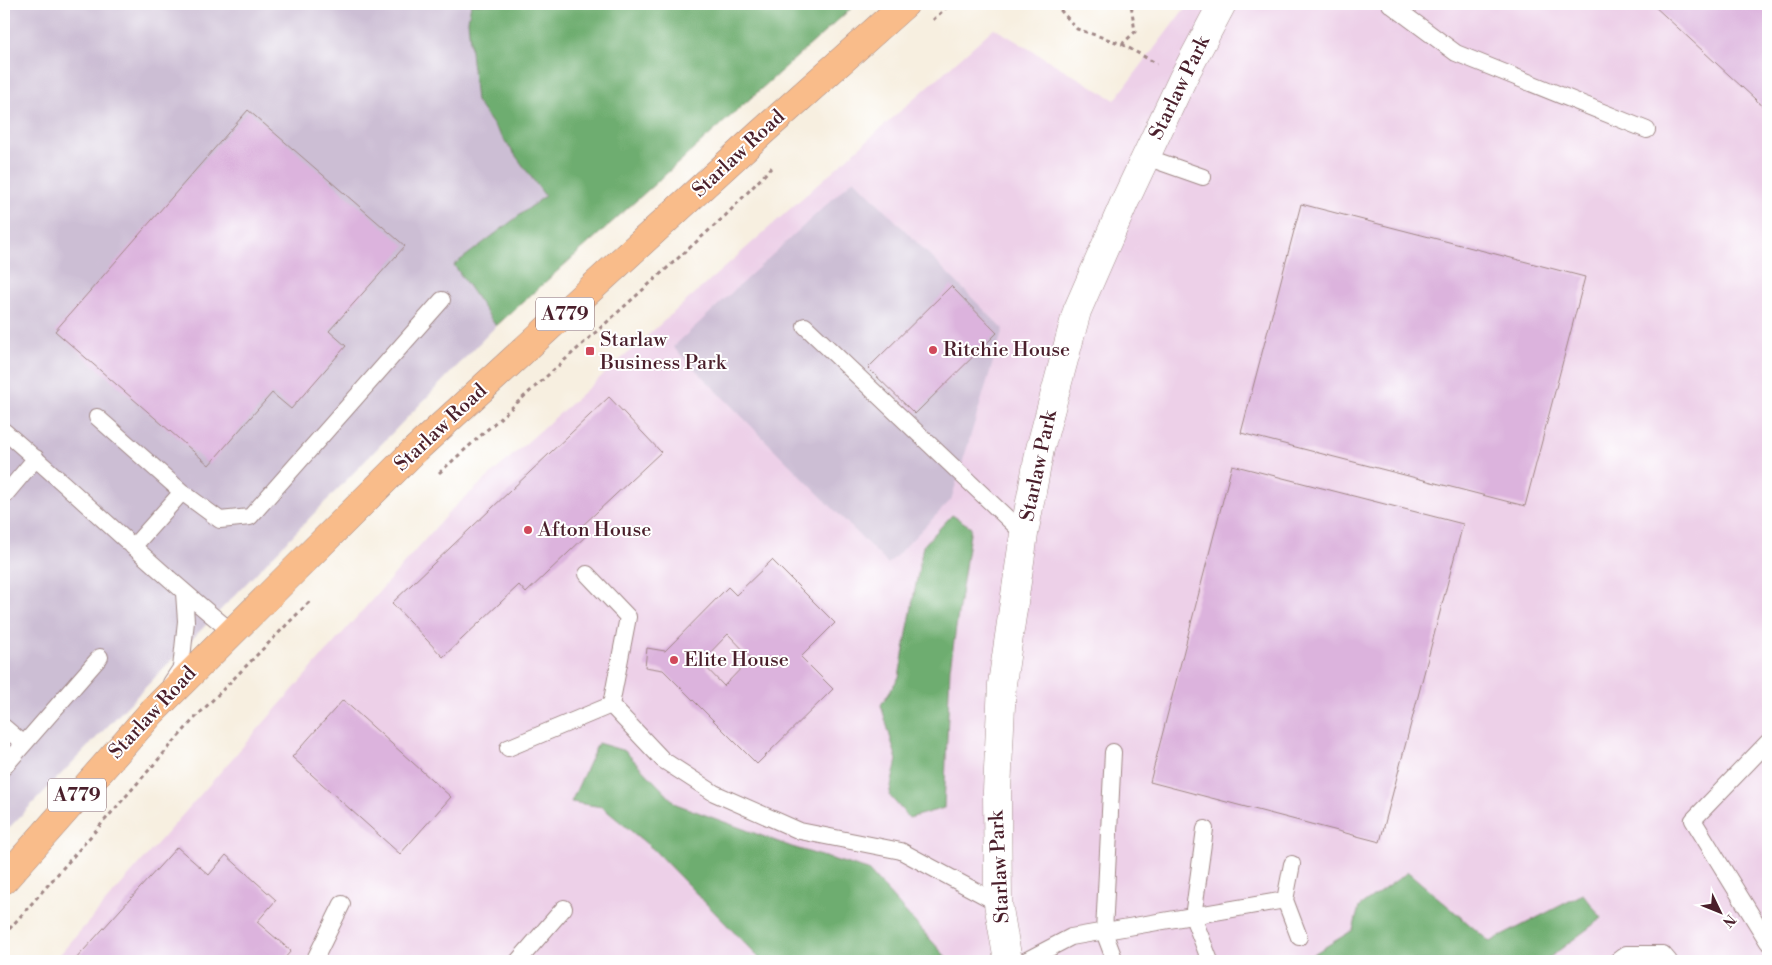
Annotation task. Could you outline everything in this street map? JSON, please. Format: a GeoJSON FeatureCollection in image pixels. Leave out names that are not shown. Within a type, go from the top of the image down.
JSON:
{"type":"FeatureCollection","features":[{"type":"Feature","properties":{"kind":"main road","name":"Starlaw Road"},"geometry":{"type":"LineString","coordinates":[[4,880],[15,865],[152,712],[414,451],[761,133],[905,4]]}},
{"type":"Feature","properties":{"kind":"street","name":"Starlaw Park"},"geometry":{"type":"LineString","coordinates":[[1008,961],[998,903],[997,790],[1002,684],[1024,534],[1040,449],[1077,312],[1125,200],[1183,78],[1222,4]]}},
{"type":"Feature","properties":{"kind":"lane"},"geometry":{"type":"LineString","coordinates":[[1390,4],[1456,53],[1647,130]]}},
{"type":"Feature","properties":{"kind":"lane"},"geometry":{"type":"LineString","coordinates":[[1146,157],[1203,176]]}},
{"type":"Feature","properties":{"kind":"lane"},"geometry":{"type":"LineString","coordinates":[[97,416],[182,492],[220,520],[250,517],[442,300]]}},
{"type":"Feature","properties":{"kind":"lane"},"geometry":{"type":"LineString","coordinates":[[804,326],[1024,534]]}},
{"type":"Feature","properties":{"kind":"lane"},"geometry":{"type":"LineString","coordinates":[[4,431],[184,593],[232,632]]}},
{"type":"Feature","properties":{"kind":"lane"},"geometry":{"type":"LineString","coordinates":[[4,496],[36,458]]}},
{"type":"Feature","properties":{"kind":"lane"},"geometry":{"type":"LineString","coordinates":[[133,547],[182,492]]}},
{"type":"Feature","properties":{"kind":"lane"},"geometry":{"type":"LineString","coordinates":[[587,574],[628,616],[611,705]]}},
{"type":"Feature","properties":{"kind":"lane"},"geometry":{"type":"LineString","coordinates":[[152,712],[181,668],[186,620],[184,593]]}},
{"type":"Feature","properties":{"kind":"lane"},"geometry":{"type":"LineString","coordinates":[[4,767],[100,657]]}},
{"type":"Feature","properties":{"kind":"lane"},"geometry":{"type":"LineString","coordinates":[[611,705],[663,760],[714,792],[800,830],[900,851],[998,903]]}},
{"type":"Feature","properties":{"kind":"lane"},"geometry":{"type":"LineString","coordinates":[[508,748],[611,705]]}},
{"type":"Feature","properties":{"kind":"lane"},"geometry":{"type":"LineString","coordinates":[[4,727],[24,744]]}},
{"type":"Feature","properties":{"kind":"lane"},"geometry":{"type":"LineString","coordinates":[[1768,742],[1693,820],[1768,942]]}},
{"type":"Feature","properties":{"kind":"lane"},"geometry":{"type":"LineString","coordinates":[[1113,752],[1104,932],[1115,961]]}},
{"type":"Feature","properties":{"kind":"lane"},"geometry":{"type":"LineString","coordinates":[[1205,829],[1193,916],[1210,961]]}},
{"type":"Feature","properties":{"kind":"lane"},"geometry":{"type":"LineString","coordinates":[[1292,864],[1285,900],[1299,937]]}},
{"type":"Feature","properties":{"kind":"lane"},"geometry":{"type":"LineString","coordinates":[[1024,961],[1071,938],[1285,900]]}},
{"type":"Feature","properties":{"kind":"lane"},"geometry":{"type":"LineString","coordinates":[[314,961],[342,904]]}},
{"type":"Feature","properties":{"kind":"lane"},"geometry":{"type":"LineString","coordinates":[[518,961],[564,908]]}},
{"type":"Feature","properties":{"kind":"lane"},"geometry":{"type":"LineString","coordinates":[[1618,961],[1626,954],[1663,954],[1669,961]]}},
{"type":"Feature","properties":{"kind":"path"},"geometry":{"type":"LineString","coordinates":[[929,24],[950,4]]}},
{"type":"Feature","properties":{"kind":"path"},"geometry":{"type":"LineString","coordinates":[[1055,4],[1077,29],[1122,44],[1183,78]]}},
{"type":"Feature","properties":{"kind":"path"},"geometry":{"type":"LineString","coordinates":[[1122,44],[1135,32],[1131,4]]}},
{"type":"Feature","properties":{"kind":"path"},"geometry":{"type":"LineString","coordinates":[[436,475],[725,216],[778,162]]}},
{"type":"Feature","properties":{"kind":"path"},"geometry":{"type":"LineString","coordinates":[[4,935],[193,720],[318,594]]}},
{"type":"Feature","properties":{"kind":"shaded area"},"geometry":{"type":"Polygon","coordinates":[[[471,4],[468,21],[476,101],[545,196],[454,265],[496,326],[4,833],[4,5],[471,4]]]}},
{"type":"Feature","properties":{"kind":"shaded area"},"geometry":{"type":"Polygon","coordinates":[[[1188,4],[1768,4],[1768,961],[54,961],[451,510],[994,28],[1115,100],[1188,4]]]}},
{"type":"Feature","properties":{"kind":"shaded area"},"geometry":{"type":"Polygon","coordinates":[[[854,179],[1003,329],[951,500],[888,564],[673,347],[854,179]]]}},
{"type":"Feature","properties":{"kind":"green space"},"geometry":{"type":"Polygon","coordinates":[[[471,4],[856,4],[496,326],[454,265],[545,196],[476,101],[468,21],[471,4]]]}},
{"type":"Feature","properties":{"kind":"green space"},"geometry":{"type":"Polygon","coordinates":[[[952,515],[971,527],[950,668],[944,808],[909,818],[889,795],[897,760],[881,705],[899,677],[923,546],[952,515]]]}},
{"type":"Feature","properties":{"kind":"green space"},"geometry":{"type":"Polygon","coordinates":[[[598,743],[625,751],[676,804],[792,847],[868,870],[948,961],[762,961],[653,849],[602,807],[571,802],[598,743]]]}},
{"type":"Feature","properties":{"kind":"green space"},"geometry":{"type":"Polygon","coordinates":[[[1408,872],[1490,942],[1583,894],[1602,918],[1545,961],[1302,961],[1353,930],[1359,907],[1408,872]]]}},
{"type":"Feature","properties":{"kind":"building"},"geometry":{"type":"Polygon","coordinates":[[[1652,4],[1768,4],[1768,111],[1652,4]]]}},
{"type":"Feature","properties":{"kind":"building"},"geometry":{"type":"Polygon","coordinates":[[[248,110],[405,246],[329,331],[346,346],[291,409],[272,393],[209,465],[55,331],[248,110]]]}},
{"type":"Feature","properties":{"kind":"building"},"geometry":{"type":"Polygon","coordinates":[[[1301,204],[1585,277],[1525,506],[1241,433],[1301,204]]]}},
{"type":"Feature","properties":{"kind":"building","name":"Ritchie House"},"geometry":{"type":"Polygon","coordinates":[[[951,286],[997,333],[915,414],[868,368],[951,286]]]}},
{"type":"Feature","properties":{"kind":"building","name":"Afton House"},"geometry":{"type":"Polygon","coordinates":[[[609,397],[661,452],[582,526],[589,533],[526,593],[519,585],[443,657],[392,603],[609,397]]]}},
{"type":"Feature","properties":{"kind":"building"},"geometry":{"type":"Polygon","coordinates":[[[1232,465],[1463,524],[1380,842],[1150,782],[1232,465]]]}},
{"type":"Feature","properties":{"kind":"building","name":"Elite House"},"geometry":{"type":"Polygon","coordinates":[[[772,560],[835,623],[801,657],[833,689],[757,764],[663,670],[645,667],[647,648],[665,651],[728,587],[736,595],[772,560]],[[728,634],[701,662],[724,686],[751,658],[728,634]]]}},
{"type":"Feature","properties":{"kind":"building"},"geometry":{"type":"Polygon","coordinates":[[[343,700],[451,797],[400,854],[292,757],[343,700]]]}},
{"type":"Feature","properties":{"kind":"building"},"geometry":{"type":"Polygon","coordinates":[[[177,847],[209,875],[226,855],[276,900],[257,922],[291,951],[282,961],[74,961],[177,847]]]}},
{"type":"Feature","properties":{"kind":"place","name":"Ritchie House"},"geometry":{"type":"Point","coordinates":[933,350]}},
{"type":"Feature","properties":{"kind":"place","name":"Starlaw Business Park"},"geometry":{"type":"Point","coordinates":[590,351]}},
{"type":"Feature","properties":{"kind":"place","name":"Afton House"},"geometry":{"type":"Point","coordinates":[528,530]}},
{"type":"Feature","properties":{"kind":"place","name":"Elite House"},"geometry":{"type":"Point","coordinates":[674,660]}}]}
